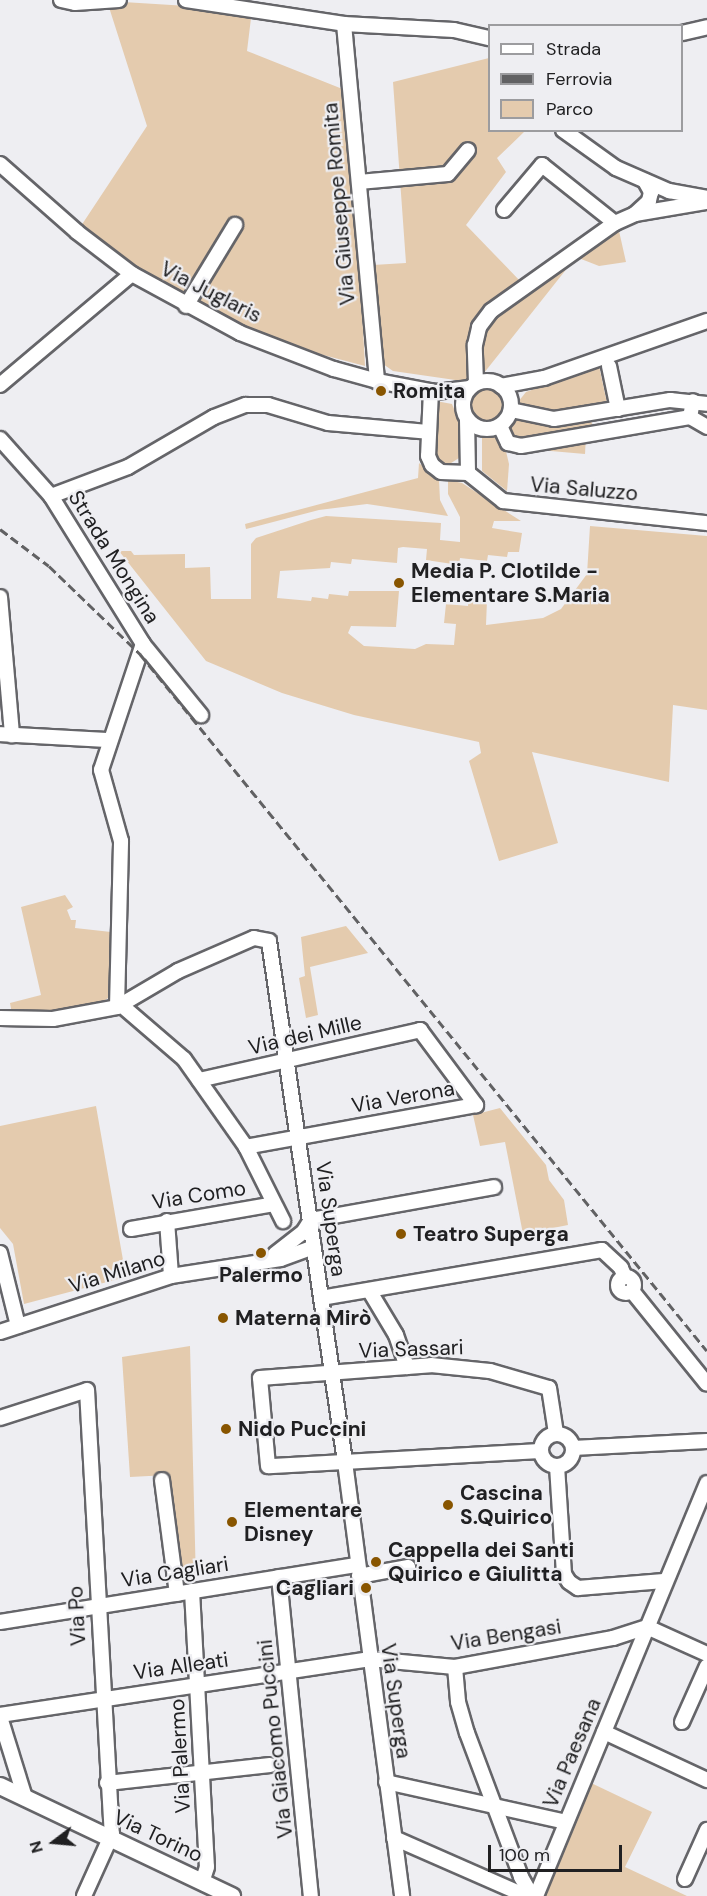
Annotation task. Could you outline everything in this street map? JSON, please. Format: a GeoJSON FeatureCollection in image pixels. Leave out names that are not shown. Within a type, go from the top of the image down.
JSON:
{"type":"FeatureCollection","features":[{"type":"Feature","properties":{"kind":"main road","name":"Via Torino"},"geometry":{"type":"LineString","coordinates":[[0,1786],[232,1896]]}},
{"type":"Feature","properties":{"kind":"street"},"geometry":{"type":"LineString","coordinates":[[61,0],[75,3],[119,0]]}},
{"type":"Feature","properties":{"kind":"street"},"geometry":{"type":"LineString","coordinates":[[186,0],[344,24],[454,30],[487,40]]}},
{"type":"Feature","properties":{"kind":"street","name":"Via Giuseppe Romita"},"geometry":{"type":"LineString","coordinates":[[344,24],[377,381]]}},
{"type":"Feature","properties":{"kind":"street"},"geometry":{"type":"LineString","coordinates":[[683,33],[707,27]]}},
{"type":"Feature","properties":{"kind":"street"},"geometry":{"type":"LineString","coordinates":[[565,132],[589,152],[645,181],[669,192],[707,200]]}},
{"type":"Feature","properties":{"kind":"street"},"geometry":{"type":"LineString","coordinates":[[359,182],[448,174],[468,150]]}},
{"type":"Feature","properties":{"kind":"street","name":"Via Juglaris"},"geometry":{"type":"LineString","coordinates":[[0,164],[77,232],[132,274],[186,306],[251,337],[334,369],[377,381],[433,392],[473,386]]}},
{"type":"Feature","properties":{"kind":"street"},"geometry":{"type":"LineString","coordinates":[[504,210],[542,165],[615,223]]}},
{"type":"Feature","properties":{"kind":"street"},"geometry":{"type":"LineString","coordinates":[[634,214],[649,201],[651,192],[645,181]]}},
{"type":"Feature","properties":{"kind":"street"},"geometry":{"type":"LineString","coordinates":[[663,209],[671,199],[669,192]]}},
{"type":"Feature","properties":{"kind":"street"},"geometry":{"type":"LineString","coordinates":[[468,472],[465,414],[473,386],[474,345],[479,327],[491,311],[615,223],[634,214],[707,200]]}},
{"type":"Feature","properties":{"kind":"street"},"geometry":{"type":"LineString","coordinates":[[186,306],[234,225]]}},
{"type":"Feature","properties":{"kind":"street"},"geometry":{"type":"LineString","coordinates":[[0,385],[132,274]]}},
{"type":"Feature","properties":{"kind":"street"},"geometry":{"type":"LineString","coordinates":[[473,386],[487,381],[501,386],[544,378],[707,321]]}},
{"type":"Feature","properties":{"kind":"street"},"geometry":{"type":"LineString","coordinates":[[609,366],[617,427]]}},
{"type":"Feature","properties":{"kind":"street"},"geometry":{"type":"LineString","coordinates":[[468,472],[476,441],[484,430],[500,426],[511,407],[544,378]]}},
{"type":"Feature","properties":{"kind":"street"},"geometry":{"type":"LineString","coordinates":[[501,386],[511,407],[554,419],[670,400],[707,404]]}},
{"type":"Feature","properties":{"kind":"street"},"geometry":{"type":"LineString","coordinates":[[433,392],[428,432],[432,465],[441,472],[468,472]]}},
{"type":"Feature","properties":{"kind":"street","name":"Via Juglaris"},"geometry":{"type":"LineString","coordinates":[[433,392],[465,414]]}},
{"type":"Feature","properties":{"kind":"street"},"geometry":{"type":"LineString","coordinates":[[690,417],[693,401]]}},
{"type":"Feature","properties":{"kind":"street"},"geometry":{"type":"LineString","coordinates":[[51,496],[128,467],[214,417],[246,405],[268,405],[328,423],[428,432]]}},
{"type":"Feature","properties":{"kind":"street"},"geometry":{"type":"LineString","coordinates":[[465,414],[484,430]]}},
{"type":"Feature","properties":{"kind":"street"},"geometry":{"type":"LineString","coordinates":[[500,426],[508,442],[516,446],[617,427],[690,417],[707,427]]}},
{"type":"Feature","properties":{"kind":"street","name":"Strada Mongina"},"geometry":{"type":"LineString","coordinates":[[0,439],[51,496],[144,644],[201,715]]}},
{"type":"Feature","properties":{"kind":"street","name":"Via Saluzzo"},"geometry":{"type":"LineString","coordinates":[[468,472],[487,490],[513,504],[707,523]]}},
{"type":"Feature","properties":{"kind":"street"},"geometry":{"type":"LineString","coordinates":[[0,597],[6,734],[109,740]]}},
{"type":"Feature","properties":{"kind":"street","name":"Strada Mongina"},"geometry":{"type":"LineString","coordinates":[[118,1005],[123,880],[121,841],[102,781],[109,740],[144,644]]}},
{"type":"Feature","properties":{"kind":"street","name":"Via Superga"},"geometry":{"type":"LineString","coordinates":[[118,1005],[178,971],[243,942],[262,936],[269,941],[345,1462],[369,1659],[402,1896]]}},
{"type":"Feature","properties":{"kind":"street"},"geometry":{"type":"LineString","coordinates":[[0,1018],[53,1019],[118,1005],[184,1059],[246,1148],[283,1221]]}},
{"type":"Feature","properties":{"kind":"street","name":"Via dei Mille"},"geometry":{"type":"LineString","coordinates":[[199,1080],[420,1030]]}},
{"type":"Feature","properties":{"kind":"street","name":"Via Verona"},"geometry":{"type":"LineString","coordinates":[[246,1148],[476,1105],[420,1030]]}},
{"type":"Feature","properties":{"kind":"street"},"geometry":{"type":"LineString","coordinates":[[275,1254],[304,1231],[311,1220],[494,1187]]}},
{"type":"Feature","properties":{"kind":"street","name":"Via Como"},"geometry":{"type":"LineString","coordinates":[[131,1229],[274,1204]]}},
{"type":"Feature","properties":{"kind":"street"},"geometry":{"type":"LineString","coordinates":[[167,1221],[171,1276]]}},
{"type":"Feature","properties":{"kind":"street","name":"Via Milano"},"geometry":{"type":"LineString","coordinates":[[250,1262],[314,1243]]}},
{"type":"Feature","properties":{"kind":"street","name":"Via Milano"},"geometry":{"type":"LineString","coordinates":[[0,1332],[171,1276],[293,1255],[314,1243]]}},
{"type":"Feature","properties":{"kind":"street"},"geometry":{"type":"LineString","coordinates":[[321,1298],[602,1250],[621,1268],[625,1277],[634,1282],[632,1292],[707,1384]]}},
{"type":"Feature","properties":{"kind":"street"},"geometry":{"type":"LineString","coordinates":[[0,1253],[18,1326]]}},
{"type":"Feature","properties":{"kind":"street"},"geometry":{"type":"LineString","coordinates":[[293,1255],[308,1258],[317,1265]]}},
{"type":"Feature","properties":{"kind":"street"},"geometry":{"type":"LineString","coordinates":[[369,1290],[396,1335],[407,1367]]}},
{"type":"Feature","properties":{"kind":"street","name":"Via Sassari"},"geometry":{"type":"LineString","coordinates":[[332,1373],[407,1367],[467,1367],[543,1385],[553,1392],[556,1433]]}},
{"type":"Feature","properties":{"kind":"street"},"geometry":{"type":"LineString","coordinates":[[332,1373],[260,1378],[268,1466],[540,1451]]}},
{"type":"Feature","properties":{"kind":"street","name":"Via Po"},"geometry":{"type":"LineString","coordinates":[[0,1418],[87,1390],[111,1839]]}},
{"type":"Feature","properties":{"kind":"street"},"geometry":{"type":"LineString","coordinates":[[556,1433],[567,1437],[573,1448],[570,1459],[558,1466],[546,1462],[540,1451],[544,1439],[556,1433]]}},
{"type":"Feature","properties":{"kind":"street"},"geometry":{"type":"LineString","coordinates":[[573,1448],[707,1440]]}},
{"type":"Feature","properties":{"kind":"street"},"geometry":{"type":"LineString","coordinates":[[558,1466],[566,1578],[578,1588],[631,1584],[667,1575]]}},
{"type":"Feature","properties":{"kind":"street"},"geometry":{"type":"LineString","coordinates":[[162,1480],[177,1594]]}},
{"type":"Feature","properties":{"kind":"street","name":"Via Paesana"},"geometry":{"type":"LineString","coordinates":[[534,1896],[707,1483]]}},
{"type":"Feature","properties":{"kind":"street","name":"Via Cagliari"},"geometry":{"type":"LineString","coordinates":[[0,1622],[279,1577],[408,1567]]}},
{"type":"Feature","properties":{"kind":"street","name":"Via Giacomo Puccini"},"geometry":{"type":"LineString","coordinates":[[279,1577],[290,1671],[293,1764],[311,1896]]}},
{"type":"Feature","properties":{"kind":"street"},"geometry":{"type":"LineString","coordinates":[[631,1584],[648,1594],[650,1621],[707,1654]]}},
{"type":"Feature","properties":{"kind":"street","name":"Via Palermo"},"geometry":{"type":"LineString","coordinates":[[192,1591],[207,1867],[202,1882]]}},
{"type":"Feature","properties":{"kind":"street","name":"Via Bengasi"},"geometry":{"type":"LineString","coordinates":[[369,1659],[455,1668],[613,1638],[650,1621]]}},
{"type":"Feature","properties":{"kind":"street"},"geometry":{"type":"LineString","coordinates":[[613,1638],[628,1650],[633,1662]]}},
{"type":"Feature","properties":{"kind":"street","name":"Via Alleati"},"geometry":{"type":"LineString","coordinates":[[0,1716],[102,1698],[369,1659]]}},
{"type":"Feature","properties":{"kind":"street"},"geometry":{"type":"LineString","coordinates":[[682,1722],[707,1666]]}},
{"type":"Feature","properties":{"kind":"street"},"geometry":{"type":"LineString","coordinates":[[455,1668],[458,1702],[493,1805],[534,1896]]}},
{"type":"Feature","properties":{"kind":"street"},"geometry":{"type":"LineString","coordinates":[[0,1716],[25,1798]]}},
{"type":"Feature","properties":{"kind":"street"},"geometry":{"type":"LineString","coordinates":[[604,1732],[707,1780]]}},
{"type":"Feature","properties":{"kind":"street"},"geometry":{"type":"LineString","coordinates":[[107,1783],[270,1765]]}},
{"type":"Feature","properties":{"kind":"street"},"geometry":{"type":"LineString","coordinates":[[386,1782],[566,1822]]}},
{"type":"Feature","properties":{"kind":"street"},"geometry":{"type":"LineString","coordinates":[[685,1879],[707,1830]]}},
{"type":"Feature","properties":{"kind":"street"},"geometry":{"type":"LineString","coordinates":[[394,1838],[526,1896]]}},
{"type":"Feature","properties":{"kind":"street"},"geometry":{"type":"LineString","coordinates":[[84,1896],[111,1839]]}},
{"type":"Feature","properties":{"kind":"green space"},"geometry":{"type":"Polygon","coordinates":[[[107,1],[252,10],[247,51],[350,92],[365,366],[240,333],[126,279],[77,232],[147,126],[107,1]]]}},
{"type":"Feature","properties":{"kind":"green space"},"geometry":{"type":"Polygon","coordinates":[[[488,58],[488,132],[524,132],[497,158],[506,172],[466,225],[522,283],[617,222],[626,262],[599,266],[576,257],[476,383],[393,371],[383,364],[373,265],[406,263],[393,82],[488,58]]]}},
{"type":"Feature","properties":{"kind":"green space"},"geometry":{"type":"Polygon","coordinates":[[[599,366],[607,403],[557,412],[522,409],[518,402],[526,392],[599,366]]]}},
{"type":"Feature","properties":{"kind":"green space"},"geometry":{"type":"Polygon","coordinates":[[[487,387],[499,393],[505,405],[499,417],[487,423],[475,417],[469,405],[475,393],[487,387]]]}},
{"type":"Feature","properties":{"kind":"green space"},"geometry":{"type":"Polygon","coordinates":[[[436,401],[452,404],[462,429],[459,458],[448,465],[437,461],[433,453],[436,401]]]}},
{"type":"Feature","properties":{"kind":"green space"},"geometry":{"type":"Polygon","coordinates":[[[591,416],[592,425],[517,439],[510,428],[516,419],[591,416]]]}},
{"type":"Feature","properties":{"kind":"green space"},"geometry":{"type":"Polygon","coordinates":[[[586,435],[585,454],[528,449],[586,435]]]}},
{"type":"Feature","properties":{"kind":"green space"},"geometry":{"type":"Polygon","coordinates":[[[495,437],[505,447],[509,464],[507,491],[482,471],[482,438],[495,437]]]}},
{"type":"Feature","properties":{"kind":"green space"},"geometry":{"type":"Polygon","coordinates":[[[419,463],[439,480],[440,500],[448,516],[367,504],[319,510],[246,529],[245,524],[418,478],[419,463]]]}},
{"type":"Feature","properties":{"kind":"green space"},"geometry":{"type":"Polygon","coordinates":[[[448,480],[462,483],[521,521],[494,521],[492,528],[522,533],[519,552],[508,552],[507,557],[488,555],[487,561],[460,558],[459,565],[426,560],[427,549],[403,547],[398,548],[397,563],[352,559],[351,564],[331,562],[330,568],[280,571],[277,598],[311,601],[312,597],[328,599],[329,594],[348,596],[349,591],[399,591],[396,627],[351,626],[348,633],[364,646],[415,649],[426,644],[454,645],[456,624],[444,623],[446,604],[468,606],[468,599],[487,600],[486,625],[543,618],[561,609],[587,574],[590,526],[707,536],[707,710],[673,705],[669,782],[532,752],[558,843],[499,861],[469,761],[481,753],[479,742],[354,715],[282,693],[206,661],[119,551],[131,551],[134,555],[185,554],[185,568],[210,567],[211,599],[251,599],[251,544],[256,538],[311,520],[326,516],[441,523],[440,540],[460,542],[460,517],[448,494],[448,480]]]}},
{"type":"Feature","properties":{"kind":"green space"},"geometry":{"type":"Polygon","coordinates":[[[65,895],[73,907],[67,910],[71,920],[76,920],[75,928],[111,932],[108,998],[98,1005],[56,1013],[12,1014],[10,1003],[41,995],[21,907],[65,895]]]}},
{"type":"Feature","properties":{"kind":"green space"},"geometry":{"type":"Polygon","coordinates":[[[346,926],[368,953],[310,967],[318,1015],[306,1018],[299,978],[305,976],[301,937],[346,926]]]}},
{"type":"Feature","properties":{"kind":"green space"},"geometry":{"type":"Polygon","coordinates":[[[96,1106],[126,1277],[24,1304],[13,1244],[0,1228],[0,1126],[96,1106]]]}},
{"type":"Feature","properties":{"kind":"green space"},"geometry":{"type":"Polygon","coordinates":[[[500,1108],[546,1165],[549,1180],[564,1200],[568,1225],[523,1234],[505,1142],[480,1146],[473,1115],[500,1108]]]}},
{"type":"Feature","properties":{"kind":"green space"},"geometry":{"type":"Polygon","coordinates":[[[190,1346],[196,1582],[182,1583],[168,1475],[130,1477],[122,1357],[190,1346]]]}},
{"type":"Feature","properties":{"kind":"green space"},"geometry":{"type":"Polygon","coordinates":[[[589,1782],[652,1812],[625,1867],[687,1896],[541,1896],[589,1782]]]}},
{"type":"Feature","properties":{"kind":"tunnel"},"geometry":{"type":"LineString","coordinates":[[270,1765],[288,1764]]}},
{"type":"Feature","properties":{"kind":"railway"},"geometry":{"type":"LineString","coordinates":[[0,529],[49,566],[140,654],[707,1351]]}},
{"type":"Feature","properties":{"kind":"place","name":"Romita"},"geometry":{"type":"Point","coordinates":[381,391]}},
{"type":"Feature","properties":{"kind":"place","name":"Media P. Clotilde - Elementare S.Maria"},"geometry":{"type":"Point","coordinates":[399,583]}},
{"type":"Feature","properties":{"kind":"place","name":"Teatro Superga"},"geometry":{"type":"Point","coordinates":[401,1234]}},
{"type":"Feature","properties":{"kind":"place","name":"Palermo"},"geometry":{"type":"Point","coordinates":[261,1253]}},
{"type":"Feature","properties":{"kind":"place","name":"Materna Mirò"},"geometry":{"type":"Point","coordinates":[223,1318]}},
{"type":"Feature","properties":{"kind":"place","name":"Nido Puccini"},"geometry":{"type":"Point","coordinates":[226,1429]}},
{"type":"Feature","properties":{"kind":"place","name":"Cascina S.Quirico"},"geometry":{"type":"Point","coordinates":[448,1505]}},
{"type":"Feature","properties":{"kind":"place","name":"Elementare Disney"},"geometry":{"type":"Point","coordinates":[232,1522]}},
{"type":"Feature","properties":{"kind":"place","name":"Cappella dei Santi Quirico e Giulitta"},"geometry":{"type":"Point","coordinates":[376,1562]}},
{"type":"Feature","properties":{"kind":"place","name":"Cagliari"},"geometry":{"type":"Point","coordinates":[366,1588]}}]}
